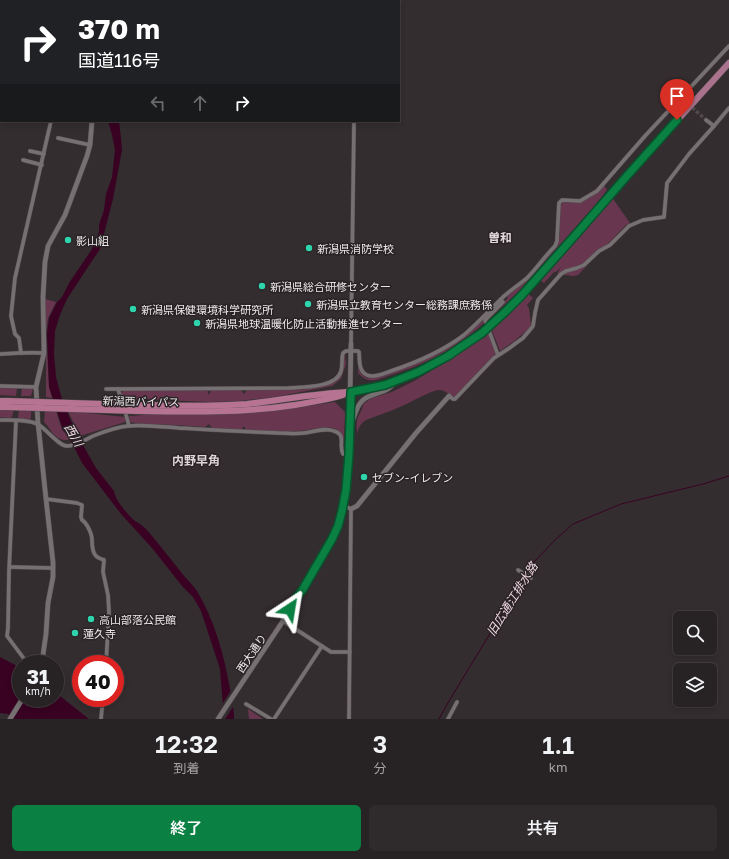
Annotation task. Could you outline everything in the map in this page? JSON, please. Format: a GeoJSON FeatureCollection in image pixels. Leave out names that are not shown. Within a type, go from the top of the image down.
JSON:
{"type":"FeatureCollection","features":[{"type":"Feature","properties":{"kind":"highway"},"geometry":{"type":"LineString","coordinates":[[351,392],[385,385],[418,372],[448,356],[482,333],[522,295],[729,63]]}},
{"type":"Feature","properties":{"kind":"highway","name":"新潟西バイパス"},"geometry":{"type":"LineString","coordinates":[[137,408],[246,404],[351,392]]}},
{"type":"Feature","properties":{"kind":"highway","name":"新潟西バイパス"},"geometry":{"type":"LineString","coordinates":[[0,407],[5,403],[210,412],[282,407],[332,398],[351,392]]}},
{"type":"Feature","properties":{"kind":"street"},"geometry":{"type":"LineString","coordinates":[[106,389],[308,387],[335,381],[341,372],[343,353],[346,351],[351,350],[359,352],[360,367],[362,371],[365,375],[371,376],[408,365],[456,341],[527,277],[555,246],[557,240],[559,203],[562,200],[580,201],[598,191],[681,96],[729,46]]}},
{"type":"Feature","properties":{"kind":"street"},"geometry":{"type":"LineString","coordinates":[[681,96],[684,100]]}},
{"type":"Feature","properties":{"kind":"street"},"geometry":{"type":"LineString","coordinates":[[343,505],[351,508],[357,506],[416,433],[449,396],[455,399],[498,355],[523,338],[533,326],[538,300],[561,274],[584,265],[598,251],[610,245],[629,226],[643,220],[664,217],[667,183],[689,154],[729,108]]}},
{"type":"Feature","properties":{"kind":"street"},"geometry":{"type":"LineString","coordinates":[[706,120],[714,126]]}},
{"type":"Feature","properties":{"kind":"street"},"geometry":{"type":"LineString","coordinates":[[21,353],[19,338],[15,334],[12,316],[15,278],[51,122]]}},
{"type":"Feature","properties":{"kind":"street"},"geometry":{"type":"LineString","coordinates":[[43,655],[48,603],[53,577],[53,555],[38,424],[36,387],[44,353],[44,285],[46,262],[48,246],[65,215],[87,156],[90,145],[92,122]]}},
{"type":"Feature","properties":{"kind":"street"},"geometry":{"type":"LineString","coordinates":[[351,344],[354,122]]}},
{"type":"Feature","properties":{"kind":"street"},"geometry":{"type":"LineString","coordinates":[[58,138],[90,145]]}},
{"type":"Feature","properties":{"kind":"street"},"geometry":{"type":"LineString","coordinates":[[30,151],[44,154]]}},
{"type":"Feature","properties":{"kind":"street"},"geometry":{"type":"LineString","coordinates":[[23,160],[42,164]]}},
{"type":"Feature","properties":{"kind":"street"},"geometry":{"type":"LineString","coordinates":[[498,355],[485,320],[503,302],[500,300]]}},
{"type":"Feature","properties":{"kind":"street","name":"西大通り"},"geometry":{"type":"LineString","coordinates":[[220,717],[283,622],[332,539],[340,520],[346,490],[349,454],[351,344]]}},
{"type":"Feature","properties":{"kind":"street"},"geometry":{"type":"LineString","coordinates":[[0,354],[28,352],[44,353]]}},
{"type":"Feature","properties":{"kind":"street"},"geometry":{"type":"LineString","coordinates":[[350,426],[357,408],[363,400],[372,395],[386,391],[396,381]]}},
{"type":"Feature","properties":{"kind":"street"},"geometry":{"type":"LineString","coordinates":[[0,386],[36,387]]}},
{"type":"Feature","properties":{"kind":"street"},"geometry":{"type":"LineString","coordinates":[[118,390],[129,426]]}},
{"type":"Feature","properties":{"kind":"street"},"geometry":{"type":"LineString","coordinates":[[0,420],[38,424],[58,443],[66,446],[73,445],[93,436],[118,428],[129,426],[280,433],[304,433],[329,430],[335,431],[341,436],[342,454],[349,454]]}},
{"type":"Feature","properties":{"kind":"street"},"geometry":{"type":"LineString","coordinates":[[16,421],[8,628],[6,636],[21,655]]}},
{"type":"Feature","properties":{"kind":"street"},"geometry":{"type":"LineString","coordinates":[[46,500],[77,503],[82,505],[81,517],[82,520],[86,522],[93,538],[92,545],[94,553],[96,557],[104,560],[103,572],[108,595],[106,655]]}},
{"type":"Feature","properties":{"kind":"street"},"geometry":{"type":"LineString","coordinates":[[349,719],[351,508]]}},
{"type":"Feature","properties":{"kind":"street"},"geometry":{"type":"LineString","coordinates":[[10,567],[53,568]]}},
{"type":"Feature","properties":{"kind":"street"},"geometry":{"type":"LineString","coordinates":[[518,570],[531,578]]}},
{"type":"Feature","properties":{"kind":"street"},"geometry":{"type":"LineString","coordinates":[[283,622],[331,652],[350,652]]}},
{"type":"Feature","properties":{"kind":"street"},"geometry":{"type":"LineString","coordinates":[[246,704],[272,719],[322,646]]}},
{"type":"Feature","properties":{"kind":"street"},"geometry":{"type":"LineString","coordinates":[[448,719],[457,702]]}},
{"type":"Feature","properties":{"kind":"street"},"geometry":{"type":"LineString","coordinates":[[10,719],[17,707]]}},
{"type":"Feature","properties":{"kind":"street"},"geometry":{"type":"LineString","coordinates":[[101,719],[102,707]]}},
{"type":"Feature","properties":{"kind":"shaded area"},"geometry":{"type":"Polygon","coordinates":[[[604,185],[607,190],[596,204],[519,291],[487,321],[488,318],[507,299],[508,295],[518,287],[558,242],[560,232],[560,210],[563,202],[586,200],[594,195],[604,185]]]}},
{"type":"Feature","properties":{"kind":"shaded area"},"geometry":{"type":"Polygon","coordinates":[[[611,196],[630,223],[625,226],[578,275],[573,276],[557,274],[561,267],[544,283],[539,279],[611,196]]]}},
{"type":"Feature","properties":{"kind":"shaded area"},"geometry":{"type":"Polygon","coordinates":[[[527,293],[533,298],[527,305],[529,308],[530,328],[500,351],[491,328],[527,293]]]}},
{"type":"Feature","properties":{"kind":"shaded area"},"geometry":{"type":"Polygon","coordinates":[[[45,299],[56,302],[48,318],[46,334],[49,387],[52,398],[46,397],[45,299]]]}},
{"type":"Feature","properties":{"kind":"shaded area"},"geometry":{"type":"Polygon","coordinates":[[[483,319],[484,323],[470,335],[447,351],[423,363],[376,380],[366,379],[358,373],[358,366],[360,372],[365,377],[373,378],[389,373],[443,350],[483,319]]]}},
{"type":"Feature","properties":{"kind":"shaded area"},"geometry":{"type":"Polygon","coordinates":[[[488,331],[496,354],[485,364],[456,397],[441,390],[431,392],[366,420],[360,426],[357,435],[357,420],[363,404],[372,398],[392,392],[416,380],[462,352],[488,331]]]}},
{"type":"Feature","properties":{"kind":"shaded area"},"geometry":{"type":"Polygon","coordinates":[[[344,353],[346,364],[341,379],[332,386],[275,397],[239,401],[209,402],[142,399],[124,400],[121,393],[123,391],[207,390],[209,395],[211,390],[241,390],[244,394],[247,390],[280,390],[322,386],[332,384],[342,375],[344,353]]]}},
{"type":"Feature","properties":{"kind":"shaded area"},"geometry":{"type":"Polygon","coordinates":[[[0,387],[17,388],[16,396],[0,395],[0,387]]]}},
{"type":"Feature","properties":{"kind":"shaded area"},"geometry":{"type":"Polygon","coordinates":[[[22,388],[33,389],[31,396],[21,396],[22,388]]]}},
{"type":"Feature","properties":{"kind":"shaded area"},"geometry":{"type":"Polygon","coordinates":[[[335,402],[345,412],[344,442],[339,431],[330,427],[301,431],[273,431],[246,430],[244,426],[241,430],[212,428],[209,424],[205,427],[139,424],[130,422],[129,416],[153,414],[205,415],[242,413],[280,410],[335,402]]]}},
{"type":"Feature","properties":{"kind":"shaded area"},"geometry":{"type":"Polygon","coordinates":[[[0,409],[14,409],[12,417],[0,417],[0,409]]]}},
{"type":"Feature","properties":{"kind":"shaded area"},"geometry":{"type":"Polygon","coordinates":[[[19,410],[31,410],[30,419],[19,419],[19,410]]]}},
{"type":"Feature","properties":{"kind":"shaded area"},"geometry":{"type":"Polygon","coordinates":[[[45,410],[56,411],[62,430],[70,440],[60,439],[52,432],[44,422],[45,410]]]}},
{"type":"Feature","properties":{"kind":"shaded area"},"geometry":{"type":"Polygon","coordinates":[[[68,411],[125,417],[125,422],[80,436],[68,411]]]}},
{"type":"Feature","properties":{"kind":"shaded area"},"geometry":{"type":"Polygon","coordinates":[[[248,709],[263,719],[249,719],[248,709]]]}},
{"type":"Feature","properties":{"kind":"water","name":"西川"},"geometry":{"type":"Polygon","coordinates":[[[108,122],[119,122],[122,150],[113,199],[100,249],[67,299],[60,315],[55,331],[54,354],[56,377],[62,399],[75,431],[96,468],[114,491],[122,507],[135,521],[147,530],[196,589],[203,602],[214,626],[222,651],[228,676],[234,719],[224,719],[220,669],[201,611],[193,597],[121,514],[82,463],[68,435],[63,430],[49,387],[47,333],[49,318],[57,302],[62,297],[69,283],[92,249],[99,232],[99,225],[104,210],[106,194],[112,177],[115,150],[108,122]]]}},
{"type":"Feature","properties":{"kind":"water"},"geometry":{"type":"Polygon","coordinates":[[[0,657],[12,663],[12,707],[64,707],[64,699],[89,719],[14,719],[8,714],[0,713],[0,657]]]}},
{"type":"Feature","properties":{"kind":"pier"},"geometry":{"type":"Polygon","coordinates":[[[232,689],[235,704],[225,719],[222,719],[221,706],[232,689]]]}},
{"type":"Feature","properties":{"kind":"waterway","name":"旧広通江排水路"},"geometry":{"type":"LineString","coordinates":[[526,573],[530,566],[573,524],[621,504],[703,484],[729,476]]}},
{"type":"Feature","properties":{"kind":"waterway","name":"旧広通江排水路"},"geometry":{"type":"LineString","coordinates":[[439,719],[525,576]]}},
{"type":"Feature","properties":{"kind":"tunnel"},"geometry":{"type":"LineString","coordinates":[[684,100],[706,120]]}},
{"type":"Feature","properties":{"kind":"place","name":"影山組"},"geometry":{"type":"Point","coordinates":[68,240]}},
{"type":"Feature","properties":{"kind":"place","name":"新潟県消防学校"},"geometry":{"type":"Point","coordinates":[309,248]}},
{"type":"Feature","properties":{"kind":"place","name":"新潟県総合研修センター"},"geometry":{"type":"Point","coordinates":[262,286]}},
{"type":"Feature","properties":{"kind":"place","name":"新潟県立教育センター総務課庶務係"},"geometry":{"type":"Point","coordinates":[308,304]}},
{"type":"Feature","properties":{"kind":"place","name":"新潟県保健環境科学研究所"},"geometry":{"type":"Point","coordinates":[133,309]}},
{"type":"Feature","properties":{"kind":"place","name":"新潟県地球温暖化防止活動推進センター"},"geometry":{"type":"Point","coordinates":[197,323]}},
{"type":"Feature","properties":{"kind":"place","name":"セブン-イレブン"},"geometry":{"type":"Point","coordinates":[364,477]}},
{"type":"Feature","properties":{"kind":"place","name":"高山部落公民館"},"geometry":{"type":"Point","coordinates":[91,619]}},
{"type":"Feature","properties":{"kind":"place","name":"蓮久寺"},"geometry":{"type":"Point","coordinates":[75,633]}},
{"type":"Feature","properties":{"kind":"district","name":"曽和"},"geometry":{"type":"Point","coordinates":[500,237]}},
{"type":"Feature","properties":{"kind":"district","name":"内野早角"},"geometry":{"type":"Point","coordinates":[196,460]}},
{"type":"Feature","properties":{"kind":"route"},"geometry":{"type":"LineString","coordinates":[[290,609],[332,539],[340,520],[346,490],[351,392],[385,385],[418,372],[448,356],[482,333],[522,295],[677,120]]}}]}
